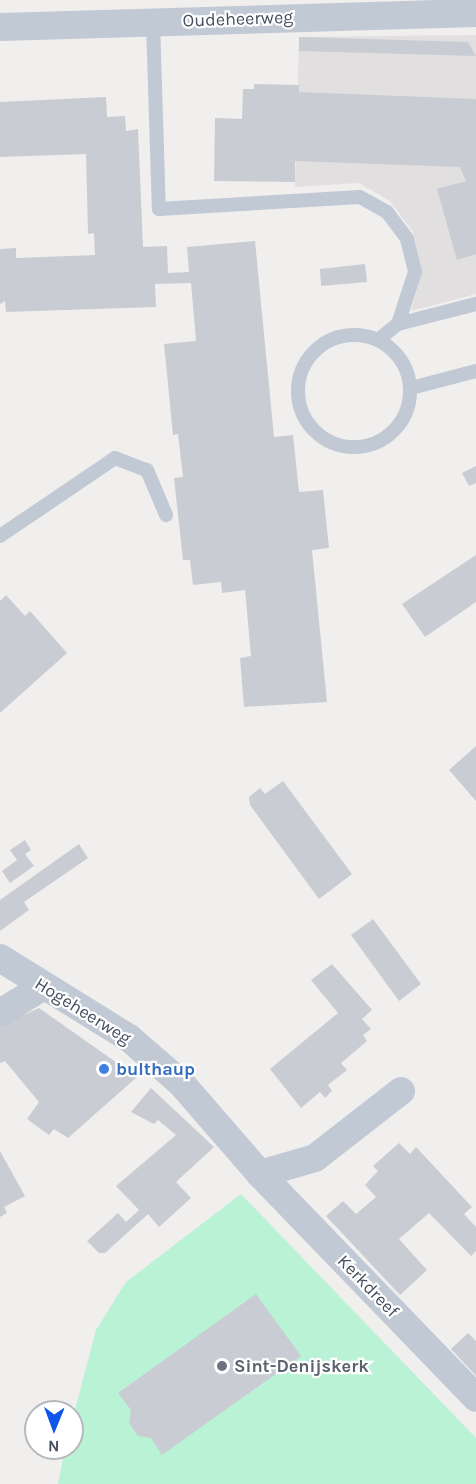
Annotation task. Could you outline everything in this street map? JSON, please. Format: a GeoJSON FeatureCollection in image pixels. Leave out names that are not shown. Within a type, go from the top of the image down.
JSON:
{"type":"FeatureCollection","features":[{"type":"Feature","properties":{"kind":"street","name":"Oudeheerweg"},"geometry":{"type":"LineString","coordinates":[[0,27],[476,13]]}},
{"type":"Feature","properties":{"kind":"street","name":"Hogeheerweg"},"geometry":{"type":"LineString","coordinates":[[0,958],[129,1038],[181,1083],[260,1174]]}},
{"type":"Feature","properties":{"kind":"street"},"geometry":{"type":"LineString","coordinates":[[0,1013],[44,986]]}},
{"type":"Feature","properties":{"kind":"street"},"geometry":{"type":"LineString","coordinates":[[260,1174],[315,1158],[401,1091]]}},
{"type":"Feature","properties":{"kind":"street","name":"Kerkdreef"},"geometry":{"type":"LineString","coordinates":[[260,1174],[476,1398]]}},
{"type":"Feature","properties":{"kind":"lane"},"geometry":{"type":"LineString","coordinates":[[153,22],[159,209],[360,196],[387,212],[407,239],[415,273],[398,324]]}},
{"type":"Feature","properties":{"kind":"lane"},"geometry":{"type":"LineString","coordinates":[[378,340],[398,324],[476,304]]}},
{"type":"Feature","properties":{"kind":"lane"},"geometry":{"type":"LineString","coordinates":[[353,334],[378,340],[404,364],[411,388],[408,409],[398,428],[380,442],[357,448],[333,444],[304,417],[298,385],[310,356],[326,342],[353,334]]}},
{"type":"Feature","properties":{"kind":"lane"},"geometry":{"type":"LineString","coordinates":[[411,388],[476,371]]}},
{"type":"Feature","properties":{"kind":"lane"},"geometry":{"type":"LineString","coordinates":[[0,536],[115,458],[147,470],[166,515]]}},
{"type":"Feature","properties":{"kind":"shaded area"},"geometry":{"type":"Polygon","coordinates":[[[476,35],[476,294],[411,311],[422,271],[413,232],[390,201],[359,183],[295,187],[299,37],[476,35]]]}},
{"type":"Feature","properties":{"kind":"green space"},"geometry":{"type":"Polygon","coordinates":[[[241,1194],[476,1438],[476,1484],[58,1484],[63,1460],[84,1460],[84,1400],[78,1400],[96,1330],[126,1282],[241,1194]]]}},
{"type":"Feature","properties":{"kind":"building"},"geometry":{"type":"Polygon","coordinates":[[[299,37],[468,42],[476,56],[299,51],[299,37]]]}},
{"type":"Feature","properties":{"kind":"building"},"geometry":{"type":"Polygon","coordinates":[[[254,84],[299,85],[299,92],[476,99],[476,254],[457,260],[437,189],[466,181],[460,167],[295,161],[295,182],[214,181],[215,118],[242,119],[243,89],[254,89],[254,84]]]}},
{"type":"Feature","properties":{"kind":"building"},"geometry":{"type":"Polygon","coordinates":[[[106,97],[107,117],[125,116],[126,131],[138,129],[143,247],[167,246],[168,273],[189,272],[187,247],[255,241],[274,437],[293,435],[299,492],[323,490],[329,548],[312,550],[327,702],[244,707],[240,658],[251,656],[245,590],[222,593],[221,582],[193,585],[190,560],[183,560],[174,478],[183,477],[178,434],[173,435],[164,344],[196,341],[191,283],[155,284],[156,307],[6,312],[5,301],[0,304],[0,249],[16,248],[16,258],[95,255],[94,233],[88,234],[86,154],[0,157],[0,102],[106,97]]]}},
{"type":"Feature","properties":{"kind":"building"},"geometry":{"type":"Polygon","coordinates":[[[365,264],[367,282],[321,286],[320,269],[365,264]]]}},
{"type":"Feature","properties":{"kind":"building"},"geometry":{"type":"Polygon","coordinates":[[[476,466],[476,483],[469,486],[462,473],[476,466]]]}},
{"type":"Feature","properties":{"kind":"building"},"geometry":{"type":"Polygon","coordinates":[[[476,555],[476,602],[425,637],[402,604],[476,555]]]}},
{"type":"Feature","properties":{"kind":"building"},"geometry":{"type":"Polygon","coordinates":[[[6,595],[25,616],[30,611],[67,653],[0,713],[0,601],[6,595]]]}},
{"type":"Feature","properties":{"kind":"building"},"geometry":{"type":"Polygon","coordinates":[[[476,746],[476,801],[449,770],[476,746]]]}},
{"type":"Feature","properties":{"kind":"building"},"geometry":{"type":"Polygon","coordinates":[[[283,781],[352,874],[319,899],[250,805],[249,797],[260,788],[265,794],[283,781]]]}},
{"type":"Feature","properties":{"kind":"building"},"geometry":{"type":"Polygon","coordinates":[[[25,840],[31,850],[25,854],[34,866],[10,883],[2,871],[17,860],[10,850],[25,840]]]}},
{"type":"Feature","properties":{"kind":"building"},"geometry":{"type":"Polygon","coordinates":[[[79,844],[88,858],[24,902],[29,910],[0,931],[0,900],[79,844]]]}},
{"type":"Feature","properties":{"kind":"building"},"geometry":{"type":"Polygon","coordinates":[[[373,919],[421,984],[399,1001],[351,935],[373,919]]]}},
{"type":"Feature","properties":{"kind":"building"},"geometry":{"type":"Polygon","coordinates":[[[332,964],[372,1010],[362,1019],[371,1029],[363,1035],[367,1041],[341,1063],[347,1070],[328,1085],[332,1091],[325,1098],[320,1092],[301,1108],[270,1069],[338,1013],[311,980],[332,964]]]}},
{"type":"Feature","properties":{"kind":"building"},"geometry":{"type":"Polygon","coordinates":[[[39,1008],[137,1077],[68,1138],[54,1129],[49,1135],[27,1119],[39,1102],[5,1061],[0,1063],[0,1026],[39,1008]]]}},
{"type":"Feature","properties":{"kind":"building"},"geometry":{"type":"Polygon","coordinates":[[[151,1088],[214,1147],[176,1182],[191,1198],[159,1227],[148,1214],[105,1253],[99,1253],[87,1241],[118,1213],[126,1222],[139,1210],[116,1186],[176,1135],[158,1120],[154,1124],[131,1112],[151,1088]]]}},
{"type":"Feature","properties":{"kind":"building"},"geometry":{"type":"Polygon","coordinates":[[[399,1143],[410,1154],[416,1147],[472,1207],[464,1214],[476,1227],[476,1251],[471,1256],[429,1213],[399,1239],[427,1270],[400,1295],[326,1216],[343,1201],[356,1214],[376,1197],[365,1185],[378,1171],[373,1166],[399,1143]]]}},
{"type":"Feature","properties":{"kind":"building"},"geometry":{"type":"Polygon","coordinates":[[[0,1151],[25,1196],[4,1207],[7,1213],[0,1217],[0,1151]]]}},
{"type":"Feature","properties":{"kind":"building","name":"Sint-Denijskerk"},"geometry":{"type":"Polygon","coordinates":[[[256,1294],[301,1356],[162,1455],[151,1438],[138,1436],[129,1423],[131,1410],[118,1393],[256,1294]]]}},
{"type":"Feature","properties":{"kind":"building"},"geometry":{"type":"Polygon","coordinates":[[[468,1333],[476,1341],[476,1376],[451,1349],[468,1333]]]}},
{"type":"Feature","properties":{"kind":"place","name":"bulthaup"},"geometry":{"type":"Point","coordinates":[104,1069]}},
{"type":"Feature","properties":{"kind":"place","name":"Sint-Denijskerk"},"geometry":{"type":"Point","coordinates":[222,1366]}}]}
